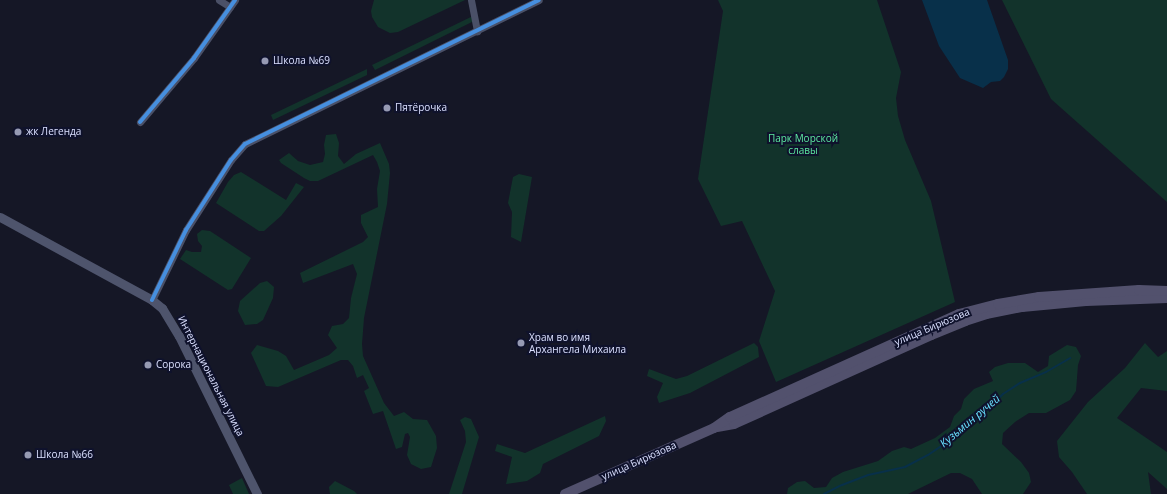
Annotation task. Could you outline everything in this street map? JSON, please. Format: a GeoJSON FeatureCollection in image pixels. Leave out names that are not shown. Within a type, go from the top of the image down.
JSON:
{"type":"FeatureCollection","features":[{"type":"Feature","properties":{"kind":"main road","name":"Интернациональная улица"},"geometry":{"type":"LineString","coordinates":[[0,217],[152,300],[162,308],[179,336],[257,494]]}},
{"type":"Feature","properties":{"kind":"main road","name":"улица Бирюзова"},"geometry":{"type":"LineString","coordinates":[[565,494],[714,428],[730,417],[959,314],[998,304],[1040,297],[1139,290],[1167,291]]}},
{"type":"Feature","properties":{"kind":"main road","name":"улица Бирюзова"},"geometry":{"type":"LineString","coordinates":[[714,428],[734,424],[931,335],[986,314],[1022,308],[1086,301],[1167,298]]}},
{"type":"Feature","properties":{"kind":"street"},"geometry":{"type":"LineString","coordinates":[[218,0],[230,7]]}},
{"type":"Feature","properties":{"kind":"street"},"geometry":{"type":"LineString","coordinates":[[140,122],[194,58],[235,0]]}},
{"type":"Feature","properties":{"kind":"street"},"geometry":{"type":"LineString","coordinates":[[471,0],[477,31]]}},
{"type":"Feature","properties":{"kind":"street"},"geometry":{"type":"LineString","coordinates":[[152,300],[171,258],[197,212],[231,160],[245,144],[539,0]]}},
{"type":"Feature","properties":{"kind":"green space"},"geometry":{"type":"Polygon","coordinates":[[[374,0],[465,0],[398,32],[390,33],[378,27],[372,17],[371,11],[374,0]]]}},
{"type":"Feature","properties":{"kind":"green space","name":"Парк Морской славы"},"geometry":{"type":"Polygon","coordinates":[[[718,0],[877,0],[901,72],[896,98],[898,116],[905,140],[931,201],[955,302],[776,382],[759,341],[775,291],[742,221],[721,226],[698,179],[723,11],[718,0]]]}},
{"type":"Feature","properties":{"kind":"green space"},"geometry":{"type":"Polygon","coordinates":[[[1002,0],[1167,0],[1167,202],[1051,99],[1002,0]]]}},
{"type":"Feature","properties":{"kind":"green space"},"geometry":{"type":"Polygon","coordinates":[[[475,15],[478,19],[375,70],[372,65],[475,15]]]}},
{"type":"Feature","properties":{"kind":"green space"},"geometry":{"type":"Polygon","coordinates":[[[367,69],[367,75],[273,120],[271,115],[367,69]]]}},
{"type":"Feature","properties":{"kind":"green space"},"geometry":{"type":"Polygon","coordinates":[[[336,134],[339,143],[338,156],[344,164],[356,154],[380,143],[389,164],[390,173],[387,204],[364,318],[362,344],[363,356],[384,403],[394,416],[404,412],[413,419],[427,420],[436,436],[437,448],[431,467],[421,469],[411,464],[407,455],[410,437],[408,433],[405,434],[402,447],[396,449],[383,411],[373,414],[364,391],[369,388],[363,375],[357,378],[353,366],[348,360],[341,360],[278,387],[266,386],[251,353],[257,345],[278,351],[286,356],[294,370],[329,355],[337,348],[328,335],[332,326],[343,324],[349,318],[351,298],[357,274],[353,264],[303,283],[300,273],[363,242],[368,237],[361,223],[361,215],[378,207],[377,189],[380,171],[377,162],[373,155],[318,181],[310,181],[281,163],[279,160],[289,153],[298,161],[310,165],[323,162],[326,135],[336,134]]]}},
{"type":"Feature","properties":{"kind":"green space"},"geometry":{"type":"Polygon","coordinates":[[[241,172],[286,200],[296,183],[304,187],[281,216],[264,231],[259,231],[216,203],[228,182],[234,175],[241,172]]]}},
{"type":"Feature","properties":{"kind":"green space"},"geometry":{"type":"Polygon","coordinates":[[[519,174],[532,177],[521,242],[511,237],[512,212],[508,203],[513,177],[519,174]]]}},
{"type":"Feature","properties":{"kind":"green space"},"geometry":{"type":"Polygon","coordinates":[[[202,230],[210,231],[251,258],[232,289],[228,290],[180,259],[186,250],[201,252],[202,246],[198,241],[197,234],[202,230]]]}},
{"type":"Feature","properties":{"kind":"green space"},"geometry":{"type":"Polygon","coordinates":[[[267,281],[274,287],[273,298],[263,320],[257,324],[245,325],[238,311],[240,301],[260,283],[267,281]]]}},
{"type":"Feature","properties":{"kind":"green space"},"geometry":{"type":"Polygon","coordinates":[[[754,343],[758,347],[759,357],[690,393],[659,403],[657,397],[663,383],[647,376],[649,369],[676,379],[687,376],[754,343]]]}},
{"type":"Feature","properties":{"kind":"green space"},"geometry":{"type":"Polygon","coordinates":[[[1145,343],[1158,357],[1167,351],[1167,391],[1141,388],[1117,418],[1167,452],[1167,489],[1148,472],[1151,494],[1087,494],[1072,472],[1059,457],[1057,441],[1088,402],[1125,368],[1145,343]]]}},
{"type":"Feature","properties":{"kind":"green space"},"geometry":{"type":"Polygon","coordinates":[[[1067,345],[1076,347],[1081,356],[1078,365],[1076,391],[1070,400],[1046,413],[1029,413],[1015,422],[1003,433],[1002,444],[1021,462],[1029,473],[1031,482],[1023,494],[982,494],[972,479],[960,473],[951,473],[908,494],[787,494],[788,488],[797,482],[805,481],[814,488],[826,487],[832,478],[843,472],[878,461],[892,451],[904,447],[911,449],[935,438],[950,427],[954,416],[961,409],[964,399],[974,389],[993,381],[989,372],[995,367],[1008,363],[1025,363],[1038,372],[1048,366],[1049,356],[1067,345]]]}},
{"type":"Feature","properties":{"kind":"green space"},"geometry":{"type":"Polygon","coordinates":[[[605,416],[606,421],[599,436],[543,464],[540,473],[527,481],[506,484],[512,457],[495,451],[497,444],[525,453],[605,416]]]}},
{"type":"Feature","properties":{"kind":"green space"},"geometry":{"type":"Polygon","coordinates":[[[465,417],[471,419],[479,437],[462,494],[449,494],[466,442],[465,431],[460,420],[465,417]]]}},
{"type":"Feature","properties":{"kind":"green space"},"geometry":{"type":"Polygon","coordinates":[[[242,478],[249,494],[233,494],[229,485],[242,478]]]}},
{"type":"Feature","properties":{"kind":"green space"},"geometry":{"type":"Polygon","coordinates":[[[335,481],[357,494],[330,494],[329,487],[335,481]]]}},
{"type":"Feature","properties":{"kind":"water"},"geometry":{"type":"Polygon","coordinates":[[[922,0],[987,0],[1008,60],[1008,69],[1004,77],[1000,81],[991,82],[983,88],[960,78],[939,46],[922,0]]]}},
{"type":"Feature","properties":{"kind":"waterway","name":"Кузьмин ручей"},"geometry":{"type":"LineString","coordinates":[[824,494],[868,475],[905,467],[928,455],[959,434],[1003,394],[1020,383],[1046,372],[1070,358]]}},
{"type":"Feature","properties":{"kind":"cycle path"},"geometry":{"type":"LineString","coordinates":[[140,122],[194,58],[235,0]]}},
{"type":"Feature","properties":{"kind":"cycle path"},"geometry":{"type":"LineString","coordinates":[[152,300],[186,230],[231,160],[245,144],[539,0]]}},
{"type":"Feature","properties":{"kind":"place","name":"Школа №69"},"geometry":{"type":"Point","coordinates":[265,61]}},
{"type":"Feature","properties":{"kind":"place","name":"Пятёрочка"},"geometry":{"type":"Point","coordinates":[387,108]}},
{"type":"Feature","properties":{"kind":"place","name":"жк Легенда"},"geometry":{"type":"Point","coordinates":[18,132]}},
{"type":"Feature","properties":{"kind":"place","name":"Храм во имя Архангела Михаила"},"geometry":{"type":"Point","coordinates":[521,343]}},
{"type":"Feature","properties":{"kind":"place","name":"Сорока"},"geometry":{"type":"Point","coordinates":[148,365]}},
{"type":"Feature","properties":{"kind":"place","name":"Школа №66"},"geometry":{"type":"Point","coordinates":[28,455]}}]}
